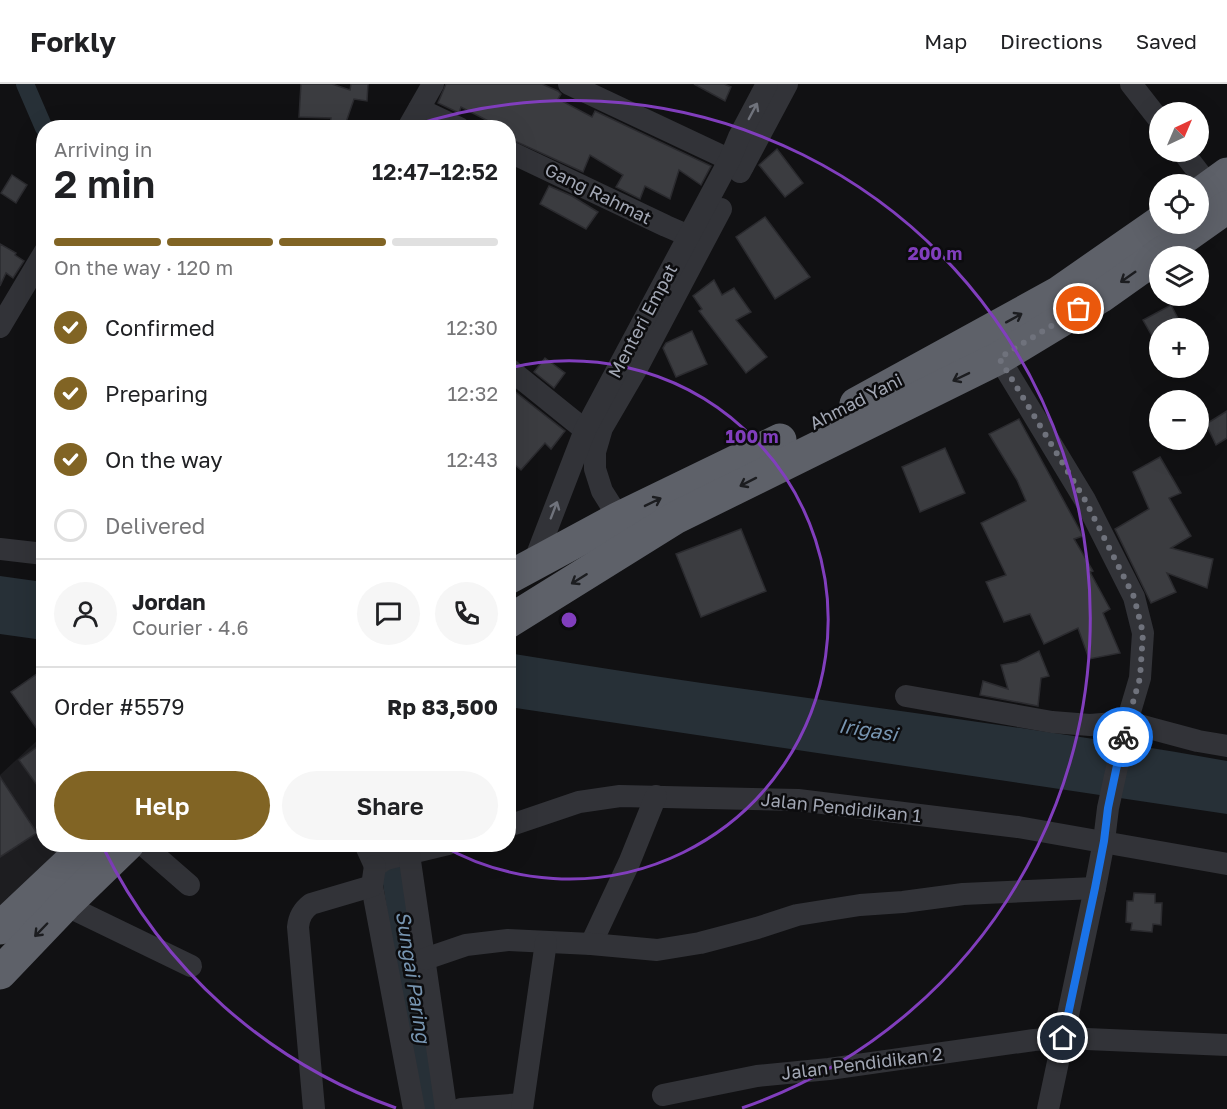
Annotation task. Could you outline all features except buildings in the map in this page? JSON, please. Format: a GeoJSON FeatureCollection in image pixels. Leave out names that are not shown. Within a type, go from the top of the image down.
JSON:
{"type":"FeatureCollection","features":[{"type":"Feature","properties":{"kind":"highway"},"geometry":{"type":"LineString","coordinates":[[830,429],[999,358],[1100,297],[1216,190]]}},
{"type":"Feature","properties":{"kind":"highway","name":"Ahmad Yani"},"geometry":{"type":"LineString","coordinates":[[521,572],[619,518],[786,450],[830,429],[881,392],[1058,293],[1149,230]]}},
{"type":"Feature","properties":{"kind":"highway"},"geometry":{"type":"LineString","coordinates":[[516,617],[786,450]]}},
{"type":"Feature","properties":{"kind":"highway"},"geometry":{"type":"LineString","coordinates":[[0,928],[81,852]]}},
{"type":"Feature","properties":{"kind":"highway"},"geometry":{"type":"LineString","coordinates":[[0,973],[120,852]]}},
{"type":"Feature","properties":{"kind":"street"},"geometry":{"type":"LineString","coordinates":[[413,118],[433,84]]}},
{"type":"Feature","properties":{"kind":"street"},"geometry":{"type":"LineString","coordinates":[[569,84],[737,163]]}},
{"type":"Feature","properties":{"kind":"street","name":"Menteri Empat"},"geometry":{"type":"LineString","coordinates":[[619,518],[602,490],[595,469],[595,452],[602,428],[629,365],[737,163],[767,84]]}},
{"type":"Feature","properties":{"kind":"street","name":"Menteri Empat"},"geometry":{"type":"LineString","coordinates":[[747,140],[787,84]]}},
{"type":"Feature","properties":{"kind":"street"},"geometry":{"type":"LineString","coordinates":[[1131,84],[1149,107]]}},
{"type":"Feature","properties":{"kind":"street","name":"Gang Rahmat"},"geometry":{"type":"LineString","coordinates":[[516,155],[696,238]]}},
{"type":"Feature","properties":{"kind":"street"},"geometry":{"type":"LineString","coordinates":[[1192,162],[1216,190]]}},
{"type":"Feature","properties":{"kind":"street"},"geometry":{"type":"LineString","coordinates":[[0,327],[36,266]]}},
{"type":"Feature","properties":{"kind":"street"},"geometry":{"type":"LineString","coordinates":[[999,358],[1085,500],[1134,597],[1143,633],[1140,678],[1125,730],[1108,808],[1095,888],[1048,1109]]}},
{"type":"Feature","properties":{"kind":"street","name":"Menteri Empat"},"geometry":{"type":"LineString","coordinates":[[521,572],[585,430],[629,365]]}},
{"type":"Feature","properties":{"kind":"street"},"geometry":{"type":"LineString","coordinates":[[516,374],[585,430]]}},
{"type":"Feature","properties":{"kind":"street"},"geometry":{"type":"LineString","coordinates":[[0,549],[36,553]]}},
{"type":"Feature","properties":{"kind":"street"},"geometry":{"type":"LineString","coordinates":[[906,696],[1052,723],[1090,725],[1227,746]]}},
{"type":"Feature","properties":{"kind":"street","name":"Jalan Pendidikan 1"},"geometry":{"type":"LineString","coordinates":[[516,823],[579,802],[620,796],[798,800],[1018,827],[1227,864]]}},
{"type":"Feature","properties":{"kind":"street"},"geometry":{"type":"LineString","coordinates":[[591,944],[629,863],[656,796]]}},
{"type":"Feature","properties":{"kind":"street"},"geometry":{"type":"LineString","coordinates":[[151,852],[189,885]]}},
{"type":"Feature","properties":{"kind":"street"},"geometry":{"type":"LineString","coordinates":[[374,852],[388,864],[425,959],[446,1109]]}},
{"type":"Feature","properties":{"kind":"street"},"geometry":{"type":"LineString","coordinates":[[314,1109],[299,918],[304,909],[311,904],[388,864],[424,852]]}},
{"type":"Feature","properties":{"kind":"street"},"geometry":{"type":"LineString","coordinates":[[388,864],[414,1109]]}},
{"type":"Feature","properties":{"kind":"street"},"geometry":{"type":"LineString","coordinates":[[425,959],[466,945],[508,940],[657,950],[700,943],[797,915],[860,904],[903,902],[963,894],[1095,888]]}},
{"type":"Feature","properties":{"kind":"street"},"geometry":{"type":"LineString","coordinates":[[65,905],[191,966]]}},
{"type":"Feature","properties":{"kind":"street"},"geometry":{"type":"LineString","coordinates":[[461,1109],[522,1106],[546,942]]}},
{"type":"Feature","properties":{"kind":"street","name":"Jalan Pendidikan 2"},"geometry":{"type":"LineString","coordinates":[[663,1095],[757,1076],[829,1069],[1034,1040],[1063,1038],[1227,1045]]}},
{"type":"Feature","properties":{"kind":"shaded area"},"geometry":{"type":"Polygon","coordinates":[[[36,742],[36,852],[77,852],[0,923],[0,775],[36,742]]]}},
{"type":"Feature","properties":{"kind":"water"},"geometry":{"type":"Polygon","coordinates":[[[0,576],[36,581],[36,639],[0,634],[0,576]]]}},
{"type":"Feature","properties":{"kind":"water","name":"Irigasi"},"geometry":{"type":"Polygon","coordinates":[[[516,654],[1047,732],[1227,761],[1227,814],[516,708],[516,654]]]}},
{"type":"Feature","properties":{"kind":"waterway"},"geometry":{"type":"LineString","coordinates":[[25,84],[41,120]]}},
{"type":"Feature","properties":{"kind":"waterway","name":"Sungai Paring"},"geometry":{"type":"LineString","coordinates":[[394,852],[434,1109]]}},
{"type":"Feature","properties":{"kind":"way so far"},"geometry":{"type":"LineString","coordinates":[[1079,309],[999,358],[1085,500],[1134,597],[1143,633],[1140,678],[1123,737]]}},
{"type":"Feature","properties":{"kind":"route"},"geometry":{"type":"LineString","coordinates":[[1063,1038],[1095,888],[1108,808],[1123,737]]}}]}
